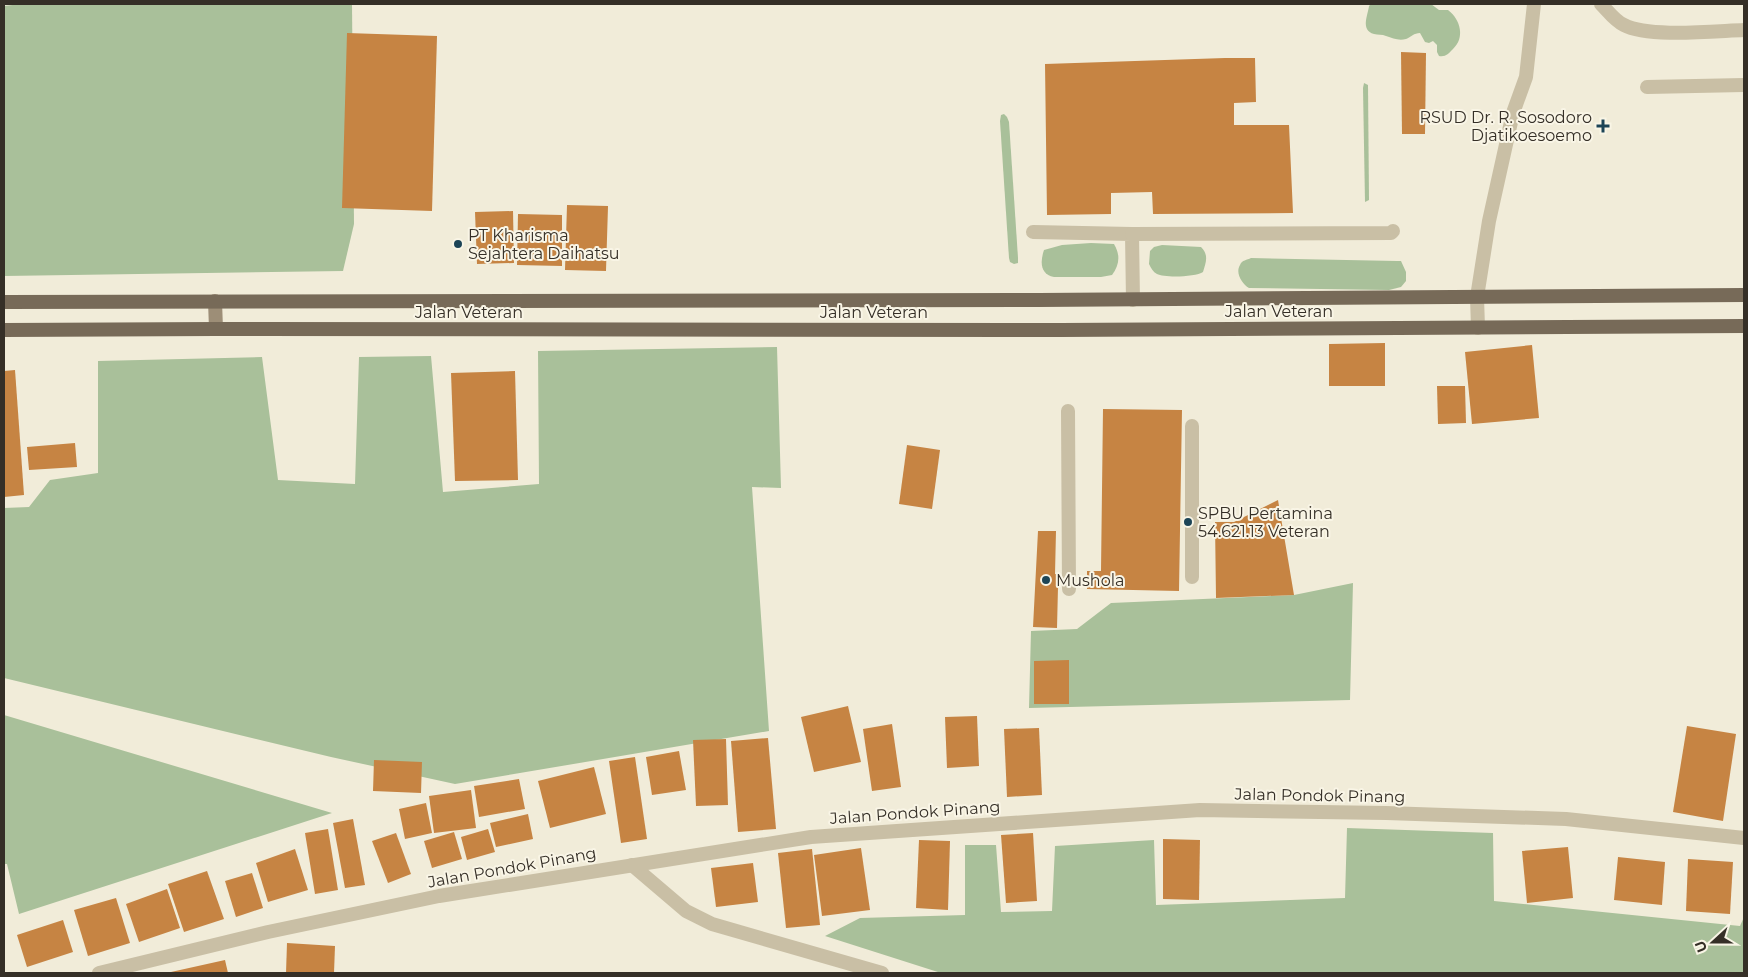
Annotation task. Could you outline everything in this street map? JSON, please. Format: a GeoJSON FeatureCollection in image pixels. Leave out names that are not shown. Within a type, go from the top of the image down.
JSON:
{"type":"FeatureCollection","features":[{"type":"Feature","properties":{"kind":"main road","name":"Jalan Veteran"},"geometry":{"type":"LineString","coordinates":[[4,302],[1134,300],[1744,295]]}},
{"type":"Feature","properties":{"kind":"main road"},"geometry":{"type":"LineString","coordinates":[[216,301],[216,329]]}},
{"type":"Feature","properties":{"kind":"main road","name":"Jalan Veteran"},"geometry":{"type":"LineString","coordinates":[[4,330],[1061,330],[1744,326]]}},
{"type":"Feature","properties":{"kind":"street"},"geometry":{"type":"LineString","coordinates":[[1478,328],[1477,297],[1489,221],[1513,113],[1526,77],[1534,4]]}},
{"type":"Feature","properties":{"kind":"street"},"geometry":{"type":"LineString","coordinates":[[1601,4],[1622,24],[1636,31],[1744,30]]}},
{"type":"Feature","properties":{"kind":"street"},"geometry":{"type":"LineString","coordinates":[[1647,87],[1744,85]]}},
{"type":"Feature","properties":{"kind":"street"},"geometry":{"type":"LineString","coordinates":[[1033,232],[1132,234],[1391,233],[1393,231]]}},
{"type":"Feature","properties":{"kind":"street"},"geometry":{"type":"LineString","coordinates":[[1132,234],[1134,300]]}},
{"type":"Feature","properties":{"kind":"street"},"geometry":{"type":"LineString","coordinates":[[1068,411],[1069,589]]}},
{"type":"Feature","properties":{"kind":"street"},"geometry":{"type":"LineString","coordinates":[[1192,426],[1192,577]]}},
{"type":"Feature","properties":{"kind":"street","name":"Jalan Pondok Pinang"},"geometry":{"type":"LineString","coordinates":[[99,973],[268,932],[439,896],[811,837],[1200,810],[1386,813],[1566,819],[1744,838]]}},
{"type":"Feature","properties":{"kind":"street"},"geometry":{"type":"LineString","coordinates":[[632,865],[686,911],[712,924],[882,973]]}},
{"type":"Feature","properties":{"kind":"green space"},"geometry":{"type":"Polygon","coordinates":[[[21,4],[352,4],[354,224],[343,271],[4,276],[4,6],[21,4]]]}},
{"type":"Feature","properties":{"kind":"green space"},"geometry":{"type":"Polygon","coordinates":[[[1371,4],[1431,4],[1439,10],[1448,10],[1456,19],[1460,29],[1457,45],[1445,56],[1439,56],[1437,45],[1433,41],[1425,42],[1420,33],[1400,40],[1374,34],[1366,26],[1366,18],[1371,4]]]}},
{"type":"Feature","properties":{"kind":"green space"},"geometry":{"type":"Polygon","coordinates":[[[1364,83],[1368,85],[1369,200],[1365,202],[1363,88],[1364,83]]]}},
{"type":"Feature","properties":{"kind":"green space"},"geometry":{"type":"Polygon","coordinates":[[[1004,114],[1009,122],[1018,258],[1018,263],[1014,264],[1010,262],[1009,258],[1000,121],[1001,115],[1004,114]]]}},
{"type":"Feature","properties":{"kind":"green space"},"geometry":{"type":"Polygon","coordinates":[[[1114,244],[1118,252],[1118,260],[1112,275],[1101,277],[1054,277],[1046,273],[1042,267],[1044,250],[1062,245],[1114,244]]]}},
{"type":"Feature","properties":{"kind":"green space"},"geometry":{"type":"Polygon","coordinates":[[[1162,245],[1201,247],[1206,256],[1203,272],[1180,276],[1166,276],[1156,273],[1149,264],[1150,251],[1154,247],[1162,245]]]}},
{"type":"Feature","properties":{"kind":"green space"},"geometry":{"type":"Polygon","coordinates":[[[1251,258],[1401,261],[1406,272],[1406,281],[1401,287],[1389,290],[1249,288],[1242,281],[1238,271],[1242,262],[1251,258]]]}},
{"type":"Feature","properties":{"kind":"green space"},"geometry":{"type":"Polygon","coordinates":[[[777,347],[781,488],[752,487],[769,731],[455,784],[331,757],[4,678],[4,508],[29,507],[50,480],[98,473],[98,361],[262,357],[278,480],[355,484],[359,357],[431,356],[443,492],[539,484],[538,351],[777,347]]]}},
{"type":"Feature","properties":{"kind":"green space"},"geometry":{"type":"Polygon","coordinates":[[[1353,583],[1350,700],[1029,708],[1031,631],[1077,629],[1111,603],[1294,595],[1353,583]]]}},
{"type":"Feature","properties":{"kind":"green space"},"geometry":{"type":"Polygon","coordinates":[[[4,715],[332,813],[19,914],[7,864],[4,864],[4,715]]]}},
{"type":"Feature","properties":{"kind":"green space"},"geometry":{"type":"Polygon","coordinates":[[[1347,828],[1493,833],[1494,901],[1740,926],[1744,917],[1744,973],[941,973],[825,936],[860,918],[965,915],[965,845],[996,845],[1001,912],[1052,911],[1055,846],[1154,840],[1156,905],[1345,898],[1347,828]]]}},
{"type":"Feature","properties":{"kind":"building"},"geometry":{"type":"Polygon","coordinates":[[[347,33],[437,36],[432,211],[342,208],[347,33]]]}},
{"type":"Feature","properties":{"kind":"building"},"geometry":{"type":"Polygon","coordinates":[[[1401,52],[1426,53],[1425,134],[1402,134],[1401,52]]]}},
{"type":"Feature","properties":{"kind":"building"},"geometry":{"type":"Polygon","coordinates":[[[1255,58],[1256,102],[1234,103],[1234,125],[1289,125],[1293,213],[1153,214],[1152,192],[1111,193],[1111,214],[1047,215],[1045,64],[1255,58]]]}},
{"type":"Feature","properties":{"kind":"building"},"geometry":{"type":"Polygon","coordinates":[[[567,205],[608,206],[606,271],[565,270],[567,205]]]}},
{"type":"Feature","properties":{"kind":"building"},"geometry":{"type":"Polygon","coordinates":[[[513,211],[514,263],[477,264],[475,212],[513,211]]]}},
{"type":"Feature","properties":{"kind":"building"},"geometry":{"type":"Polygon","coordinates":[[[518,214],[562,215],[562,266],[517,265],[518,214]]]}},
{"type":"Feature","properties":{"kind":"building"},"geometry":{"type":"Polygon","coordinates":[[[1385,343],[1385,386],[1329,386],[1329,344],[1385,343]]]}},
{"type":"Feature","properties":{"kind":"building"},"geometry":{"type":"Polygon","coordinates":[[[1532,345],[1539,418],[1472,424],[1465,352],[1532,345]]]}},
{"type":"Feature","properties":{"kind":"building"},"geometry":{"type":"Polygon","coordinates":[[[15,370],[24,495],[4,497],[4,371],[15,370]]]}},
{"type":"Feature","properties":{"kind":"building"},"geometry":{"type":"Polygon","coordinates":[[[515,371],[518,480],[455,481],[451,373],[515,371]]]}},
{"type":"Feature","properties":{"kind":"building"},"geometry":{"type":"Polygon","coordinates":[[[1437,386],[1465,386],[1466,423],[1438,424],[1437,386]]]}},
{"type":"Feature","properties":{"kind":"building"},"geometry":{"type":"Polygon","coordinates":[[[1103,409],[1182,410],[1179,591],[1087,589],[1087,571],[1101,571],[1103,409]]]}},
{"type":"Feature","properties":{"kind":"building"},"geometry":{"type":"Polygon","coordinates":[[[75,443],[77,467],[29,470],[27,447],[75,443]]]}},
{"type":"Feature","properties":{"kind":"building"},"geometry":{"type":"Polygon","coordinates":[[[907,445],[940,450],[932,509],[899,504],[907,445]]]}},
{"type":"Feature","properties":{"kind":"building"},"geometry":{"type":"Polygon","coordinates":[[[1278,500],[1294,595],[1216,598],[1215,522],[1234,522],[1278,500]]]}},
{"type":"Feature","properties":{"kind":"building"},"geometry":{"type":"Polygon","coordinates":[[[1038,531],[1056,531],[1057,628],[1033,627],[1038,531]]]}},
{"type":"Feature","properties":{"kind":"building"},"geometry":{"type":"Polygon","coordinates":[[[1069,660],[1069,704],[1034,704],[1034,661],[1069,660]]]}},
{"type":"Feature","properties":{"kind":"building"},"geometry":{"type":"Polygon","coordinates":[[[848,706],[861,762],[814,772],[801,717],[848,706]]]}},
{"type":"Feature","properties":{"kind":"building"},"geometry":{"type":"Polygon","coordinates":[[[977,716],[979,766],[947,768],[945,717],[977,716]]]}},
{"type":"Feature","properties":{"kind":"building"},"geometry":{"type":"Polygon","coordinates":[[[892,724],[901,787],[872,791],[863,729],[892,724]]]}},
{"type":"Feature","properties":{"kind":"building"},"geometry":{"type":"Polygon","coordinates":[[[1687,726],[1736,734],[1723,821],[1673,812],[1687,726]]]}},
{"type":"Feature","properties":{"kind":"building"},"geometry":{"type":"Polygon","coordinates":[[[1039,728],[1042,795],[1007,797],[1004,729],[1039,728]]]}},
{"type":"Feature","properties":{"kind":"building"},"geometry":{"type":"Polygon","coordinates":[[[768,738],[776,829],[738,832],[731,741],[768,738]]]}},
{"type":"Feature","properties":{"kind":"building"},"geometry":{"type":"Polygon","coordinates":[[[726,739],[728,805],[696,806],[693,740],[726,739]]]}},
{"type":"Feature","properties":{"kind":"building"},"geometry":{"type":"Polygon","coordinates":[[[679,751],[686,790],[652,795],[646,757],[679,751]]]}},
{"type":"Feature","properties":{"kind":"building"},"geometry":{"type":"Polygon","coordinates":[[[635,757],[647,839],[621,843],[609,761],[635,757]]]}},
{"type":"Feature","properties":{"kind":"building"},"geometry":{"type":"Polygon","coordinates":[[[374,760],[422,762],[421,793],[373,791],[374,760]]]}},
{"type":"Feature","properties":{"kind":"building"},"geometry":{"type":"Polygon","coordinates":[[[594,767],[606,814],[550,828],[538,781],[594,767]]]}},
{"type":"Feature","properties":{"kind":"building"},"geometry":{"type":"Polygon","coordinates":[[[519,779],[525,809],[479,817],[474,786],[519,779]]]}},
{"type":"Feature","properties":{"kind":"building"},"geometry":{"type":"Polygon","coordinates":[[[471,790],[476,828],[434,833],[429,796],[471,790]]]}},
{"type":"Feature","properties":{"kind":"building"},"geometry":{"type":"Polygon","coordinates":[[[426,803],[432,833],[405,839],[399,809],[426,803]]]}},
{"type":"Feature","properties":{"kind":"building"},"geometry":{"type":"Polygon","coordinates":[[[528,814],[533,839],[496,847],[490,823],[528,814]]]}},
{"type":"Feature","properties":{"kind":"building"},"geometry":{"type":"Polygon","coordinates":[[[353,819],[365,885],[345,888],[333,823],[353,819]]]}},
{"type":"Feature","properties":{"kind":"building"},"geometry":{"type":"Polygon","coordinates":[[[328,829],[338,890],[315,894],[305,833],[328,829]]]}},
{"type":"Feature","properties":{"kind":"building"},"geometry":{"type":"Polygon","coordinates":[[[488,829],[495,852],[467,860],[461,837],[488,829]]]}},
{"type":"Feature","properties":{"kind":"building"},"geometry":{"type":"Polygon","coordinates":[[[454,832],[462,859],[432,868],[424,841],[454,832]]]}},
{"type":"Feature","properties":{"kind":"building"},"geometry":{"type":"Polygon","coordinates":[[[396,833],[411,874],[388,883],[372,841],[396,833]]]}},
{"type":"Feature","properties":{"kind":"building"},"geometry":{"type":"Polygon","coordinates":[[[1033,833],[1037,901],[1006,903],[1001,835],[1033,833]]]}},
{"type":"Feature","properties":{"kind":"building"},"geometry":{"type":"Polygon","coordinates":[[[1163,839],[1200,840],[1199,900],[1163,899],[1163,839]]]}},
{"type":"Feature","properties":{"kind":"building"},"geometry":{"type":"Polygon","coordinates":[[[919,840],[950,841],[948,910],[916,908],[919,840]]]}},
{"type":"Feature","properties":{"kind":"building"},"geometry":{"type":"Polygon","coordinates":[[[1568,847],[1573,898],[1527,903],[1522,851],[1568,847]]]}},
{"type":"Feature","properties":{"kind":"building"},"geometry":{"type":"Polygon","coordinates":[[[861,848],[870,910],[822,916],[814,855],[861,848]]]}},
{"type":"Feature","properties":{"kind":"building"},"geometry":{"type":"Polygon","coordinates":[[[295,849],[308,890],[268,902],[256,863],[295,849]]]}},
{"type":"Feature","properties":{"kind":"building"},"geometry":{"type":"Polygon","coordinates":[[[812,849],[820,925],[786,928],[778,853],[812,849]]]}},
{"type":"Feature","properties":{"kind":"building"},"geometry":{"type":"Polygon","coordinates":[[[1618,857],[1665,862],[1662,905],[1614,900],[1618,857]]]}},
{"type":"Feature","properties":{"kind":"building"},"geometry":{"type":"Polygon","coordinates":[[[1688,859],[1733,862],[1730,914],[1686,911],[1688,859]]]}},
{"type":"Feature","properties":{"kind":"building"},"geometry":{"type":"Polygon","coordinates":[[[753,863],[758,902],[716,907],[711,868],[753,863]]]}},
{"type":"Feature","properties":{"kind":"building"},"geometry":{"type":"Polygon","coordinates":[[[207,871],[224,919],[184,932],[168,884],[207,871]]]}},
{"type":"Feature","properties":{"kind":"building"},"geometry":{"type":"Polygon","coordinates":[[[252,873],[263,908],[236,917],[225,881],[252,873]]]}},
{"type":"Feature","properties":{"kind":"building"},"geometry":{"type":"Polygon","coordinates":[[[167,889],[180,928],[139,942],[126,904],[167,889]]]}},
{"type":"Feature","properties":{"kind":"building"},"geometry":{"type":"Polygon","coordinates":[[[116,898],[130,943],[88,956],[74,910],[116,898]]]}},
{"type":"Feature","properties":{"kind":"building"},"geometry":{"type":"Polygon","coordinates":[[[63,920],[73,952],[27,967],[17,935],[63,920]]]}},
{"type":"Feature","properties":{"kind":"building"},"geometry":{"type":"Polygon","coordinates":[[[287,943],[335,946],[334,973],[286,973],[287,943]]]}},
{"type":"Feature","properties":{"kind":"building"},"geometry":{"type":"Polygon","coordinates":[[[225,960],[228,973],[171,972],[225,960]]]}},
{"type":"Feature","properties":{"kind":"place","name":"RSUD Dr. R. Sosodoro Djatikoesoemo"},"geometry":{"type":"Point","coordinates":[1603,126]}},
{"type":"Feature","properties":{"kind":"place","name":"PT Kharisma Sejahtera Daihatsu"},"geometry":{"type":"Point","coordinates":[458,244]}},
{"type":"Feature","properties":{"kind":"place","name":"SPBU Pertamina 54.621.13 Veteran"},"geometry":{"type":"Point","coordinates":[1188,522]}},
{"type":"Feature","properties":{"kind":"place","name":"Mushola"},"geometry":{"type":"Point","coordinates":[1046,580]}}]}
